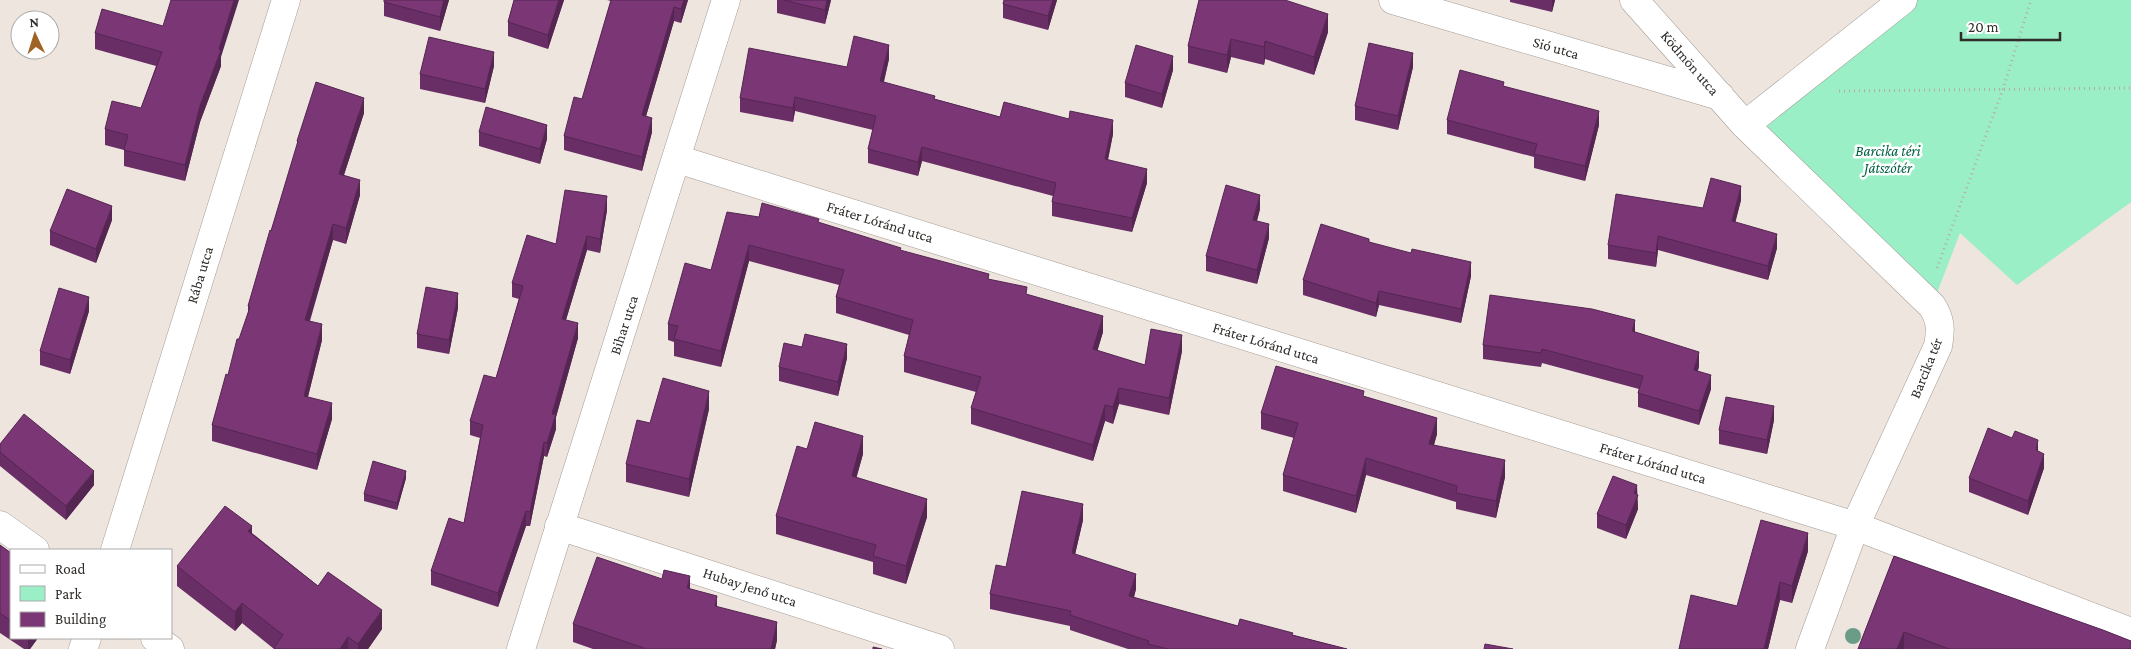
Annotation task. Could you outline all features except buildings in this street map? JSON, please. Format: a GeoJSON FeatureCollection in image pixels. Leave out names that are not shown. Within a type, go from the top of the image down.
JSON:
{"type":"FeatureCollection","features":[{"type":"Feature","properties":{"kind":"street","name":"Rába utca"},"geometry":{"type":"LineString","coordinates":[[115,549],[286,0]]}},
{"type":"Feature","properties":{"kind":"street","name":"Bihar utca"},"geometry":{"type":"LineString","coordinates":[[521,649],[678,160],[726,0]]}},
{"type":"Feature","properties":{"kind":"street","name":"Sió utca"},"geometry":{"type":"LineString","coordinates":[[1393,0],[1720,96]]}},
{"type":"Feature","properties":{"kind":"street","name":"Ködmön utca"},"geometry":{"type":"LineString","coordinates":[[1634,0],[1745,125]]}},
{"type":"Feature","properties":{"kind":"street"},"geometry":{"type":"LineString","coordinates":[[1745,125],[1903,0]]}},
{"type":"Feature","properties":{"kind":"street","name":"Barcika tér"},"geometry":{"type":"LineString","coordinates":[[1745,125],[1925,299],[1936,313],[1941,327],[1938,346],[1855,526],[1810,649]]}},
{"type":"Feature","properties":{"kind":"street","name":"Fráter Lóránd utca"},"geometry":{"type":"LineString","coordinates":[[678,160],[1855,526]]}},
{"type":"Feature","properties":{"kind":"street"},"geometry":{"type":"LineString","coordinates":[[0,525],[34,549]]}},
{"type":"Feature","properties":{"kind":"street","name":"Hubay Jenő utca"},"geometry":{"type":"LineString","coordinates":[[559,526],[940,649]]}},
{"type":"Feature","properties":{"kind":"street"},"geometry":{"type":"LineString","coordinates":[[1855,526],[2131,632]]}},
{"type":"Feature","properties":{"kind":"street"},"geometry":{"type":"LineString","coordinates":[[156,639],[170,649]]}},
{"type":"Feature","properties":{"kind":"path"},"geometry":{"type":"LineString","coordinates":[[1925,299],[2003,89],[2031,0]]}},
{"type":"Feature","properties":{"kind":"path"},"geometry":{"type":"LineString","coordinates":[[1837,91],[2131,88]]}},
{"type":"Feature","properties":{"kind":"green space","name":"Barcika téri Játszótér"},"geometry":{"type":"Polygon","coordinates":[[[1903,0],[2131,0],[2131,202],[2017,285],[1960,233],[1932,306],[1745,125],[1903,0]]]}}]}
